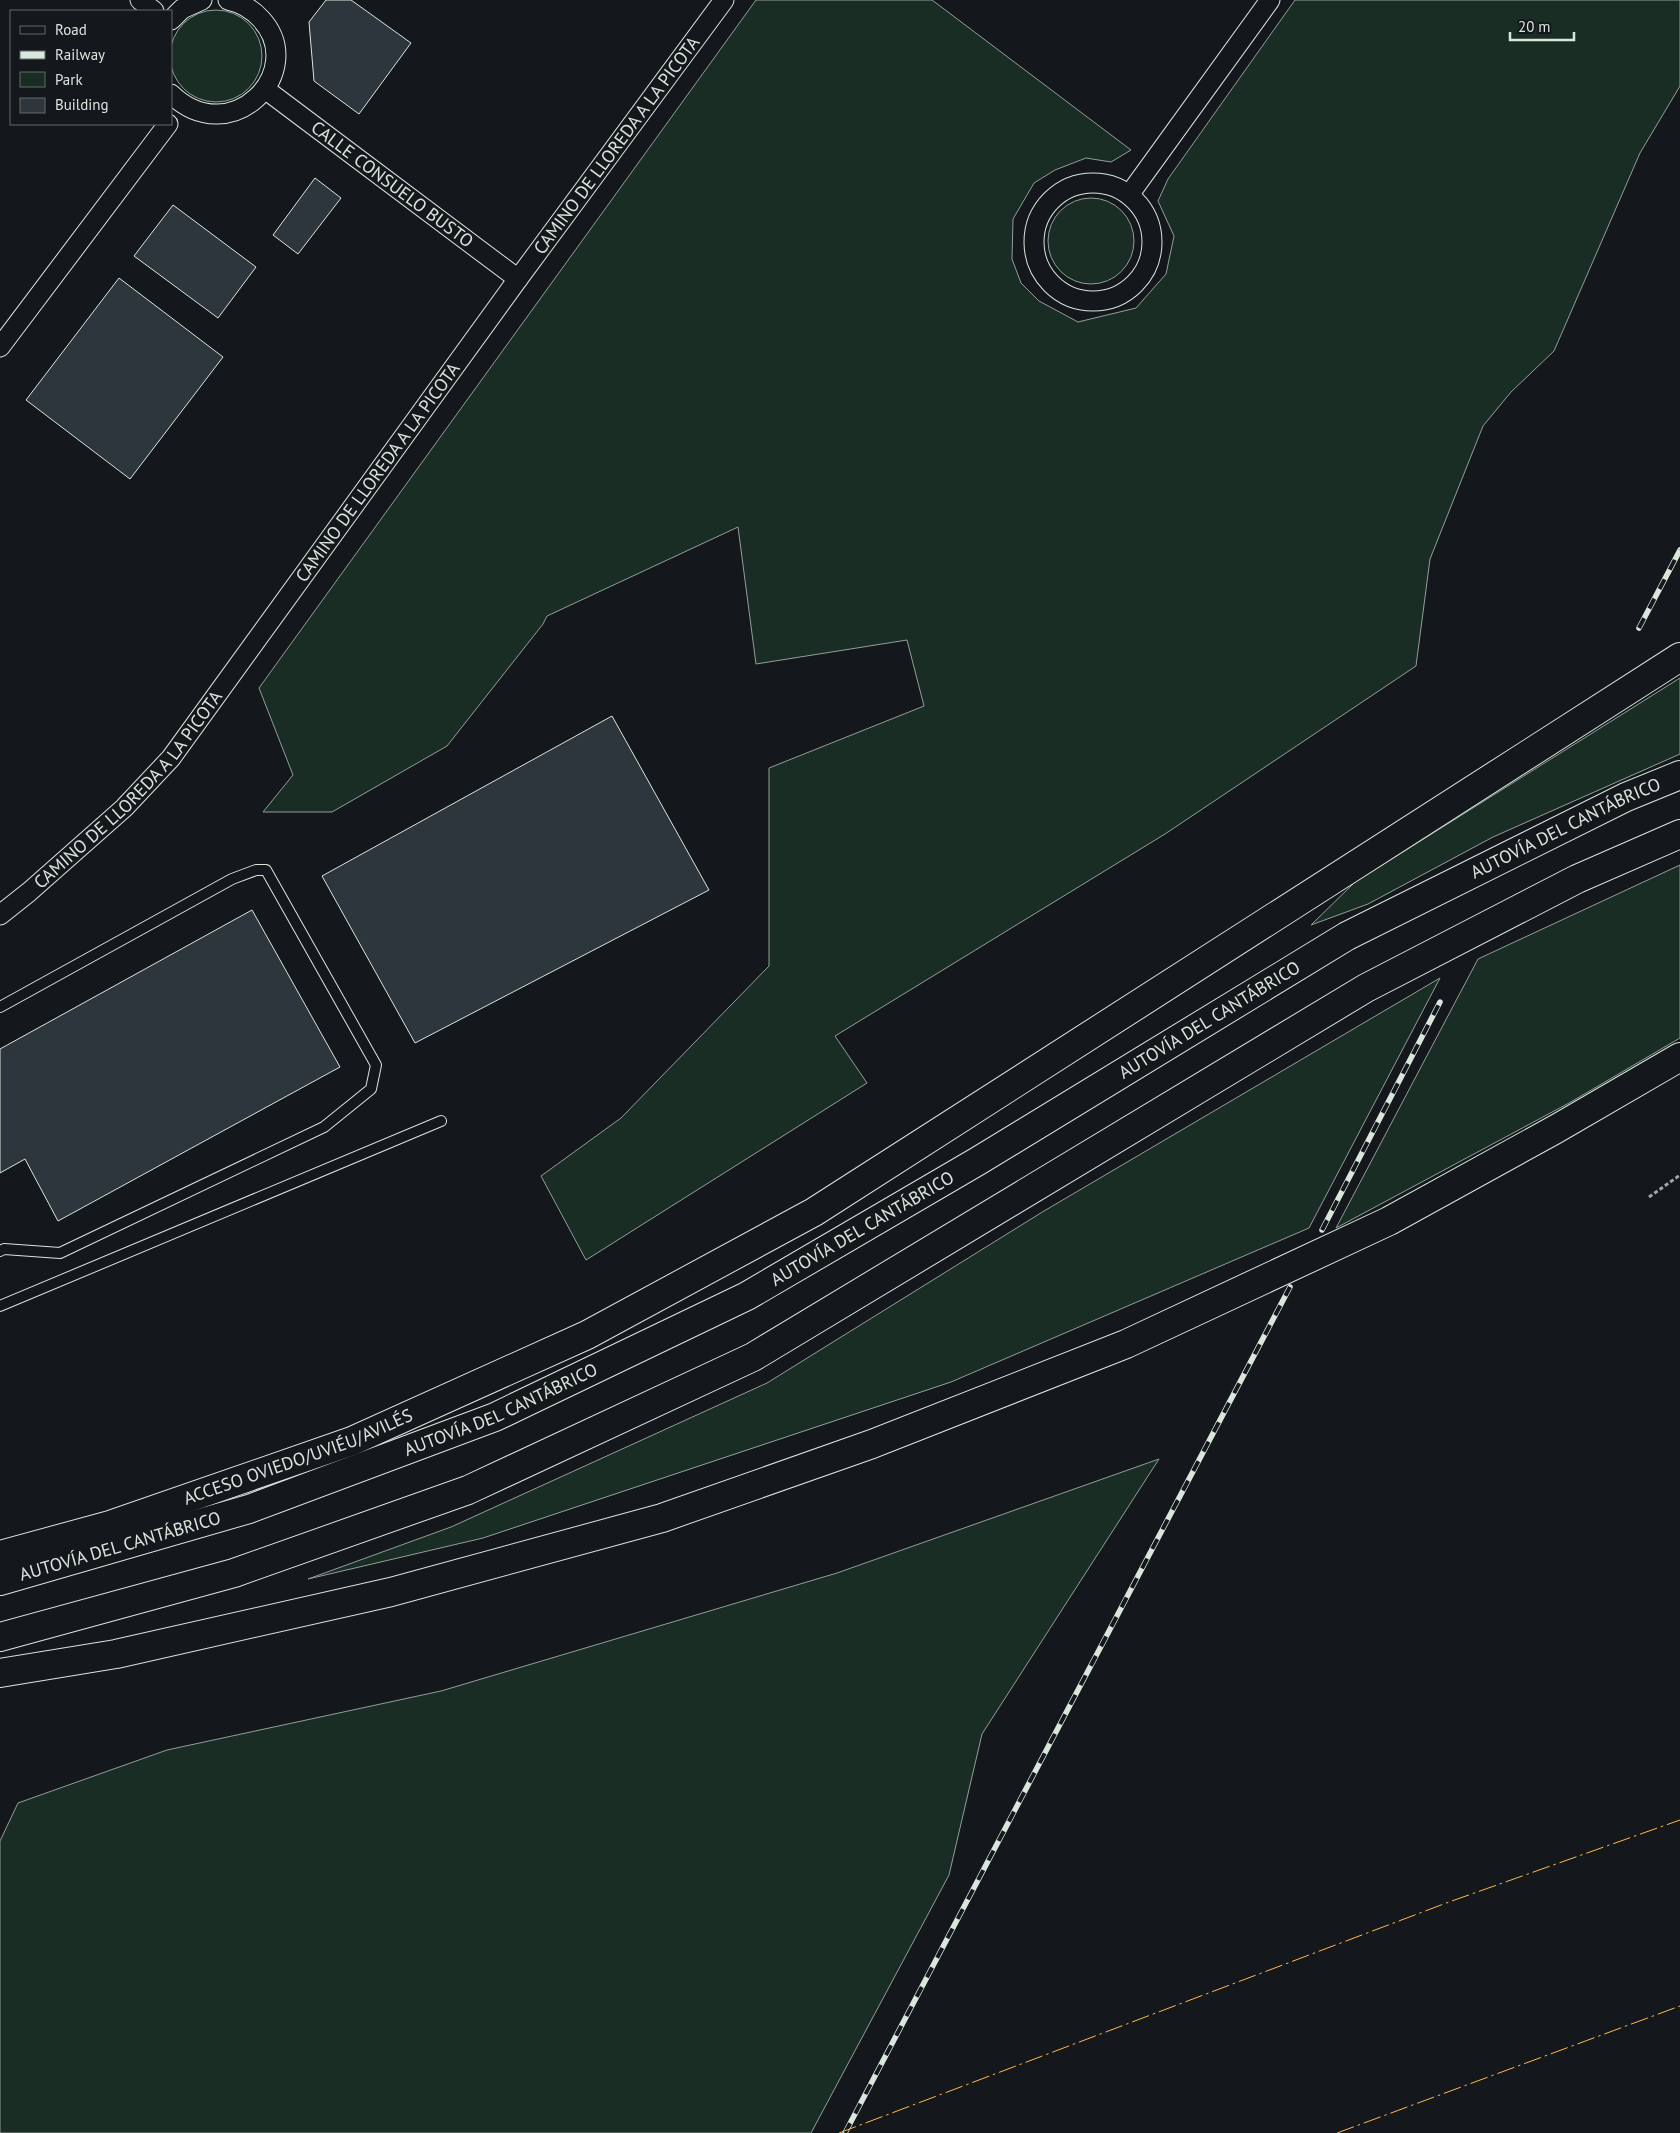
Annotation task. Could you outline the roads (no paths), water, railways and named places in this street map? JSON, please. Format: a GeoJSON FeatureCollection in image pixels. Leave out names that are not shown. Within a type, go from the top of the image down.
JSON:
{"type":"FeatureCollection","features":[{"type":"Feature","properties":{"kind":"highway","name":"ACCESO OVIEDO/UVIÉU/AVILÉS"},"geometry":{"type":"LineString","coordinates":[[0,1555],[110,1525],[352,1441],[587,1335],[814,1212],[1680,657]]}},
{"type":"Feature","properties":{"kind":"highway","name":"AUTOVÍA DEL CANTÁBRICO"},"geometry":{"type":"LineString","coordinates":[[0,1581],[249,1509],[495,1417],[738,1301],[978,1161],[1348,936],[1626,797],[1680,775]]}},
{"type":"Feature","properties":{"kind":"highway"},"geometry":{"type":"LineString","coordinates":[[0,1637],[234,1573],[468,1490],[744,1361],[963,1232],[1366,988],[1577,879],[1680,834]]}},
{"type":"Feature","properties":{"kind":"highway"},"geometry":{"type":"LineString","coordinates":[[0,1673],[116,1654],[391,1592],[662,1518],[872,1444],[1126,1344],[1388,1221],[1556,1129],[1680,1057]]}},
{"type":"Feature","properties":{"kind":"street"},"geometry":{"type":"LineString","coordinates":[[140,0],[153,10]]}},
{"type":"Feature","properties":{"kind":"street"},"geometry":{"type":"LineString","coordinates":[[172,19],[182,9],[202,0]]}},
{"type":"Feature","properties":{"kind":"street"},"geometry":{"type":"LineString","coordinates":[[175,106],[199,113],[218,115],[236,112],[252,102],[265,89],[274,65],[275,56],[272,39],[258,6],[228,0]]}},
{"type":"Feature","properties":{"kind":"street","name":"CAMINO DE LLOREDA A LA PICOTA"},"geometry":{"type":"LineString","coordinates":[[0,915],[30,892],[124,808],[171,758],[518,279],[724,0]]}},
{"type":"Feature","properties":{"kind":"street"},"geometry":{"type":"LineString","coordinates":[[1129,195],[1270,0]]}},
{"type":"Feature","properties":{"kind":"street","name":"CALLE CONSUELO BUSTO"},"geometry":{"type":"LineString","coordinates":[[265,89],[518,279]]}},
{"type":"Feature","properties":{"kind":"street"},"geometry":{"type":"LineString","coordinates":[[0,346],[167,125]]}},
{"type":"Feature","properties":{"kind":"street"},"geometry":{"type":"LineString","coordinates":[[1093,183],[1112,186],[1129,195],[1142,209],[1151,228],[1152,248],[1147,267],[1136,284],[1119,295],[1100,301],[1080,300],[1061,292],[1047,279],[1038,263],[1034,245],[1036,226],[1044,208],[1058,195],[1074,186],[1084,184],[1093,183]]}},
{"type":"Feature","properties":{"kind":"lane"},"geometry":{"type":"LineString","coordinates":[[0,1007],[232,879],[256,870],[266,870],[376,1065],[371,1089],[324,1127],[60,1252],[4,1249],[0,1251]]}},
{"type":"Feature","properties":{"kind":"lane"},"geometry":{"type":"LineString","coordinates":[[0,1306],[441,1121]]}},
{"type":"Feature","properties":{"kind":"railway"},"geometry":{"type":"LineString","coordinates":[[1639,628],[1680,550]]}},
{"type":"Feature","properties":{"kind":"railway"},"geometry":{"type":"LineString","coordinates":[[1322,1230],[1440,1002]]}},
{"type":"Feature","properties":{"kind":"railway"},"geometry":{"type":"LineString","coordinates":[[845,2133],[1290,1287]]}}]}
